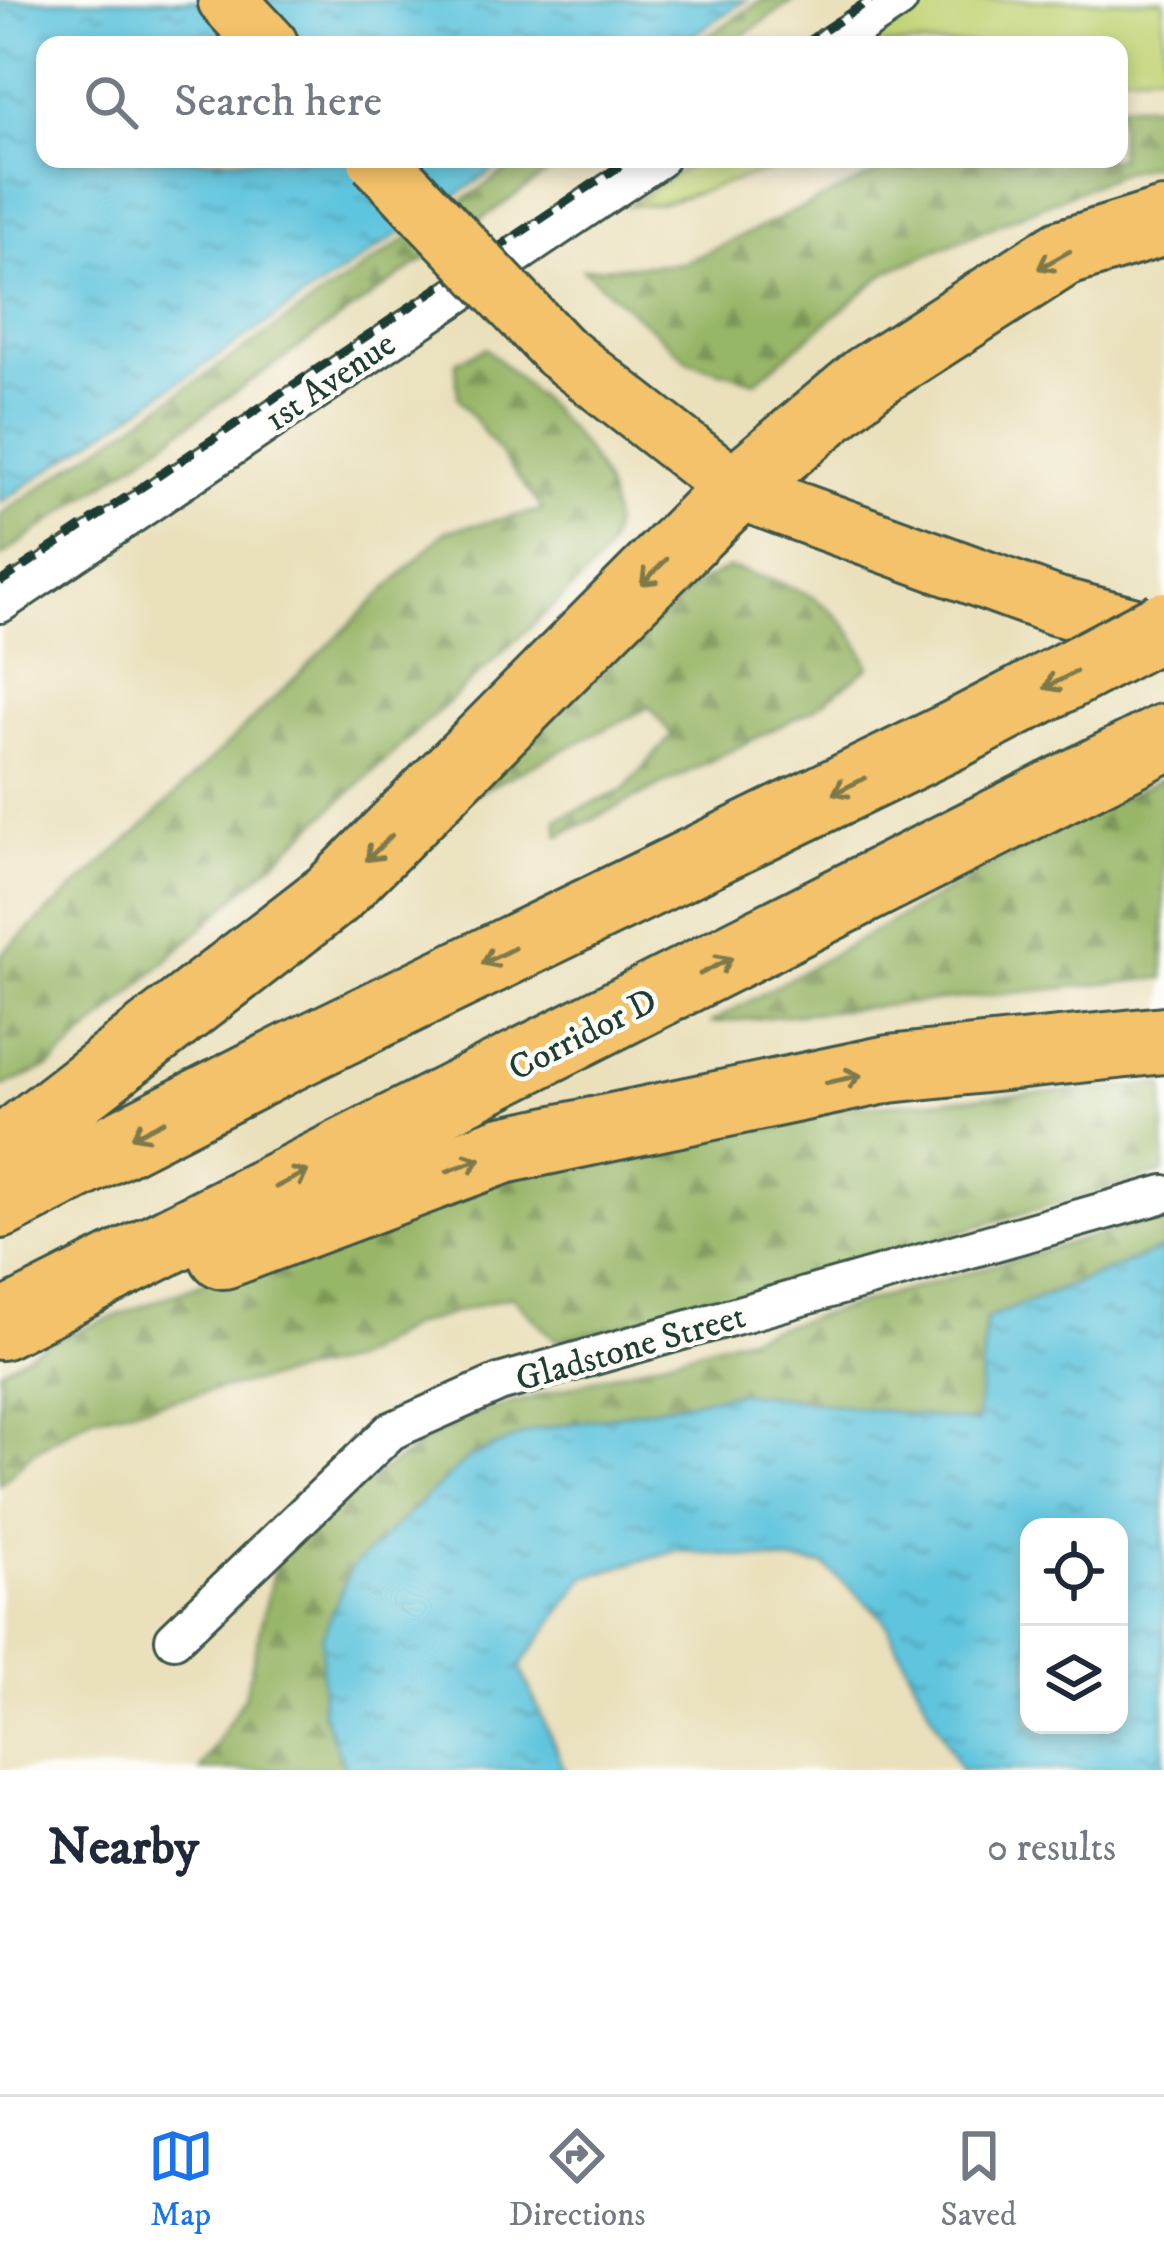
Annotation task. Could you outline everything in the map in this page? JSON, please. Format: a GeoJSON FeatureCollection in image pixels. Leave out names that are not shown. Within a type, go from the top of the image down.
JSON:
{"type":"FeatureCollection","features":[{"type":"Feature","properties":{"kind":"highway"},"geometry":{"type":"LineString","coordinates":[[0,1153],[333,894],[736,489],[867,379],[1064,253],[1164,222]]}},
{"type":"Feature","properties":{"kind":"highway"},"geometry":{"type":"LineString","coordinates":[[0,1205],[313,1045],[1164,630]]}},
{"type":"Feature","properties":{"kind":"highway","name":"Corridor D"},"geometry":{"type":"LineString","coordinates":[[0,1326],[1164,738]]}},
{"type":"Feature","properties":{"kind":"highway"},"geometry":{"type":"LineString","coordinates":[[0,1338],[503,1150],[889,1069],[1164,1040]]}},
{"type":"Feature","properties":{"kind":"main road"},"geometry":{"type":"LineString","coordinates":[[227,0],[261,36]]}},
{"type":"Feature","properties":{"kind":"main road"},"geometry":{"type":"LineString","coordinates":[[386,168],[559,351],[736,489],[1056,606],[1164,630]]}},
{"type":"Feature","properties":{"kind":"street"},"geometry":{"type":"LineString","coordinates":[[844,36],[898,0]]}},
{"type":"Feature","properties":{"kind":"street","name":"1st Avenue"},"geometry":{"type":"LineString","coordinates":[[0,604],[646,168]]}},
{"type":"Feature","properties":{"kind":"street","name":"Gladstone Street"},"geometry":{"type":"LineString","coordinates":[[174,1640],[391,1431],[499,1383],[1164,1194]]}},
{"type":"Feature","properties":{"kind":"green space"},"geometry":{"type":"Polygon","coordinates":[[[762,0],[794,0],[743,36],[708,36],[762,0]]]}},
{"type":"Feature","properties":{"kind":"green space"},"geometry":{"type":"Polygon","coordinates":[[[931,0],[1164,0],[1164,72],[1128,74],[1128,36],[879,36],[931,0]]]}},
{"type":"Feature","properties":{"kind":"green space"},"geometry":{"type":"Polygon","coordinates":[[[1128,105],[1164,105],[1164,162],[1123,172],[888,271],[756,381],[690,362],[583,269],[684,263],[888,168],[1128,168],[1128,105]]]}},
{"type":"Feature","properties":{"kind":"green space"},"geometry":{"type":"Polygon","coordinates":[[[511,168],[554,168],[0,557],[0,515],[511,168]]]}},
{"type":"Feature","properties":{"kind":"green space"},"geometry":{"type":"Polygon","coordinates":[[[685,168],[777,168],[659,204],[628,206],[685,168]]]}},
{"type":"Feature","properties":{"kind":"green space"},"geometry":{"type":"Polygon","coordinates":[[[486,348],[552,411],[594,464],[608,491],[613,519],[604,555],[50,1067],[0,1087],[0,955],[135,834],[446,531],[543,510],[458,398],[456,362],[486,348]]]}},
{"type":"Feature","properties":{"kind":"green space"},"geometry":{"type":"Polygon","coordinates":[[[728,568],[814,598],[845,625],[869,667],[814,709],[559,836],[557,819],[624,790],[672,735],[650,707],[462,800],[697,584],[728,568]]]}},
{"type":"Feature","properties":{"kind":"green space"},"geometry":{"type":"Polygon","coordinates":[[[1164,778],[1164,978],[710,1023],[1066,824],[1164,778]]]}},
{"type":"Feature","properties":{"kind":"green space"},"geometry":{"type":"Polygon","coordinates":[[[1164,1084],[1164,1172],[707,1305],[556,1340],[511,1296],[413,1325],[350,1361],[92,1417],[33,1452],[0,1484],[0,1370],[50,1341],[507,1168],[850,1107],[1164,1084]]]}},
{"type":"Feature","properties":{"kind":"green space"},"geometry":{"type":"Polygon","coordinates":[[[1164,1216],[1164,1248],[986,1319],[978,1423],[741,1392],[531,1431],[467,1459],[322,1711],[346,1770],[200,1770],[245,1695],[276,1560],[298,1529],[458,1419],[1164,1216]]]}},
{"type":"Feature","properties":{"kind":"water"},"geometry":{"type":"Polygon","coordinates":[[[0,0],[746,0],[692,36],[36,36],[36,168],[497,168],[0,503],[0,0]]]}},
{"type":"Feature","properties":{"kind":"water"},"geometry":{"type":"Polygon","coordinates":[[[1164,1248],[1164,1770],[961,1770],[883,1618],[824,1565],[676,1550],[585,1577],[520,1667],[565,1770],[346,1770],[322,1711],[322,1637],[351,1568],[467,1459],[531,1431],[741,1392],[977,1423],[986,1319],[1164,1248]]]}},
{"type":"Feature","properties":{"kind":"railway"},"geometry":{"type":"LineString","coordinates":[[816,36],[870,0]]}},
{"type":"Feature","properties":{"kind":"railway"},"geometry":{"type":"LineString","coordinates":[[0,582],[617,168]]}}]}
